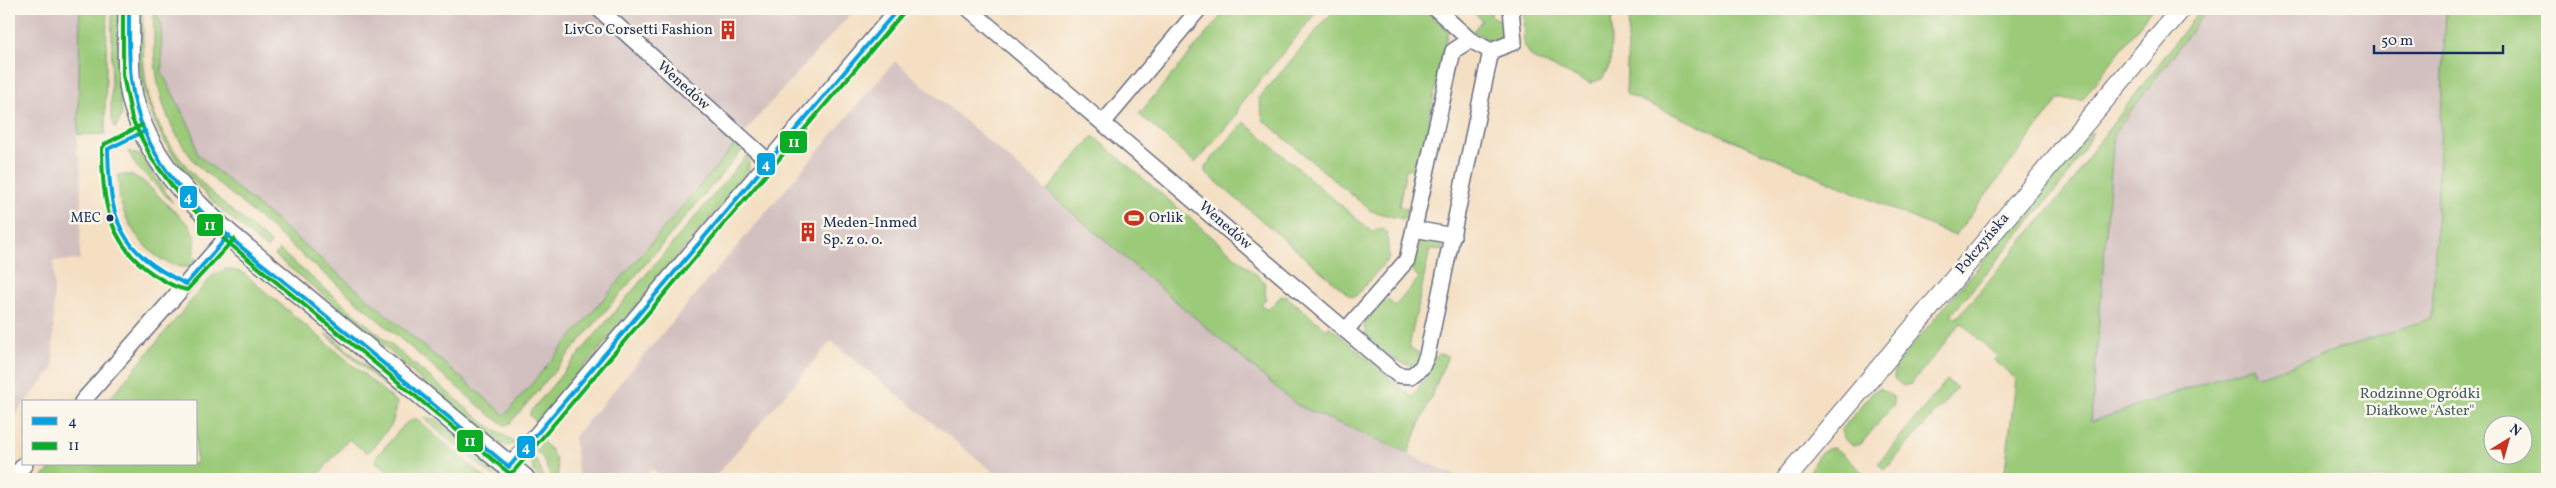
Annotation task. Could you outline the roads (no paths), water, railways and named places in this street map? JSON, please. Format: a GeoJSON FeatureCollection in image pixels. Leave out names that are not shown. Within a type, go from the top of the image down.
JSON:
{"type":"FeatureCollection","features":[{"type":"Feature","properties":{"kind":"main road"},"geometry":{"type":"LineString","coordinates":[[129,9],[131,90],[137,112],[147,136],[176,183],[198,207],[229,235],[517,473]]}},
{"type":"Feature","properties":{"kind":"street","name":"Wenedów"},"geometry":{"type":"LineString","coordinates":[[599,9],[769,162]]}},
{"type":"Feature","properties":{"kind":"street"},"geometry":{"type":"LineString","coordinates":[[517,473],[769,162],[898,9]]}},
{"type":"Feature","properties":{"kind":"street","name":"Wenedów"},"geometry":{"type":"LineString","coordinates":[[969,9],[1398,376],[1411,376],[1422,367],[1427,355],[1454,236],[1492,51]]}},
{"type":"Feature","properties":{"kind":"street"},"geometry":{"type":"LineString","coordinates":[[1103,123],[1199,9]]}},
{"type":"Feature","properties":{"kind":"street"},"geometry":{"type":"LineString","coordinates":[[1436,9],[1470,40],[1492,51],[1514,42],[1510,24],[1511,9]]}},
{"type":"Feature","properties":{"kind":"street","name":"Połczyńska"},"geometry":{"type":"LineString","coordinates":[[1786,479],[2181,9]]}},
{"type":"Feature","properties":{"kind":"street"},"geometry":{"type":"LineString","coordinates":[[1346,330],[1407,260],[1453,51],[1470,40]]}},
{"type":"Feature","properties":{"kind":"street"},"geometry":{"type":"LineString","coordinates":[[1414,229],[1454,236]]}},
{"type":"Feature","properties":{"kind":"street"},"geometry":{"type":"LineString","coordinates":[[84,400],[229,235]]}},
{"type":"Feature","properties":{"kind":"street"},"geometry":{"type":"LineString","coordinates":[[12,479],[23,466]]}},
{"type":"Feature","properties":{"kind":"place","name":"LivCo Corsetti Fashion"},"geometry":{"type":"Point","coordinates":[728,30]}},
{"type":"Feature","properties":{"kind":"place","name":"MEC"},"geometry":{"type":"Point","coordinates":[110,218]}},
{"type":"Feature","properties":{"kind":"place","name":"Orlik"},"geometry":{"type":"Point","coordinates":[1134,218]}},
{"type":"Feature","properties":{"kind":"place","name":"Meden-Inmed Sp. z o. o."},"geometry":{"type":"Point","coordinates":[808,232]}},
{"type":"Feature","properties":{"kind":"park label","name":"Rodzinne Ogródki Diałkowe \"Aster\""},"geometry":{"type":"Point","coordinates":[2420,402]}}]}
